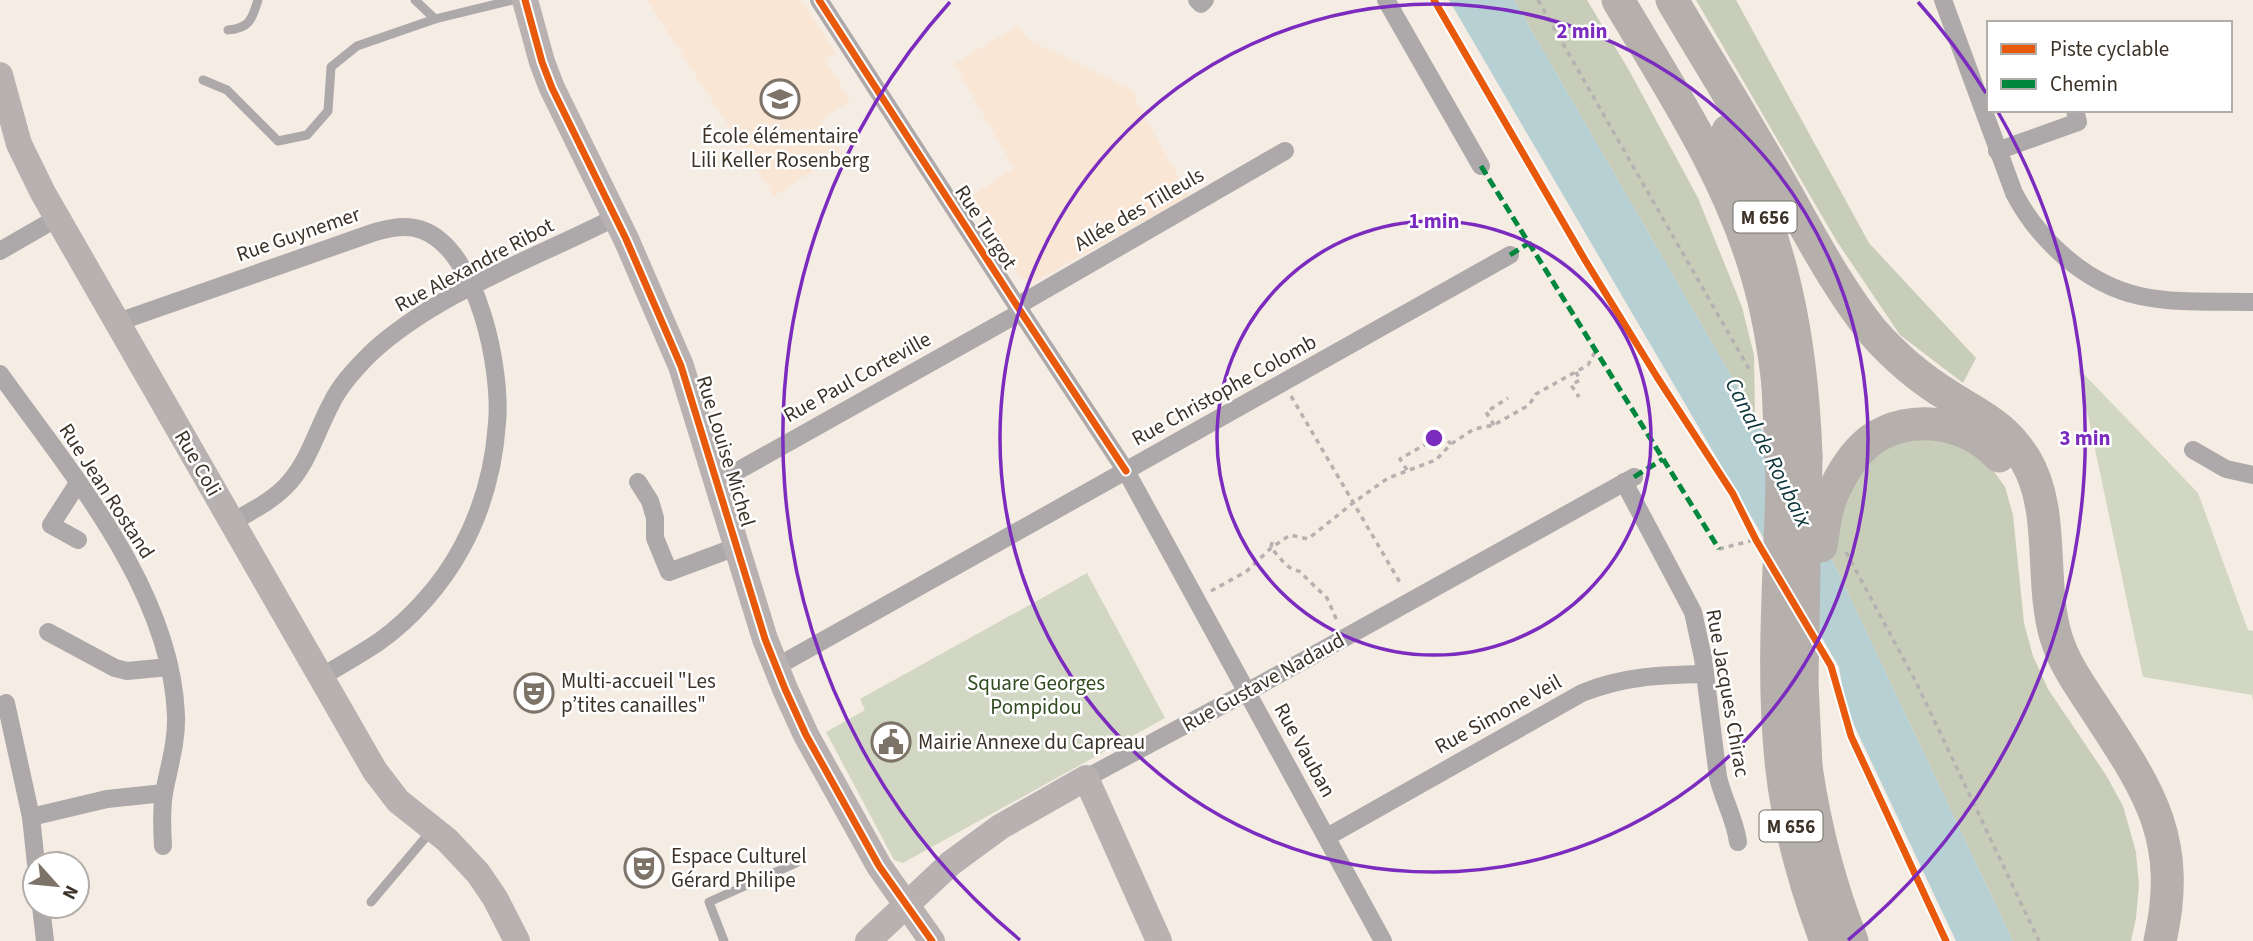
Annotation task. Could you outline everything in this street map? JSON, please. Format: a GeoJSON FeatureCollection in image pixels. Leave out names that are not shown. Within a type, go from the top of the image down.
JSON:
{"type":"FeatureCollection","features":[{"type":"Feature","properties":{"kind":"highway","name":"M 656"},"geometry":{"type":"LineString","coordinates":[[1618,0],[1701,142],[1729,201],[1756,272],[1768,315],[1778,385],[1782,480],[1767,634],[1770,702],[1793,836],[1809,894],[1826,941]]}},
{"type":"Feature","properties":{"kind":"highway","name":"M 656"},"geometry":{"type":"LineString","coordinates":[[1656,0],[1734,142],[1762,207],[1791,305],[1804,410],[1806,456],[1802,682],[1806,767],[1821,850],[1852,941]]}},
{"type":"Feature","properties":{"kind":"highway"},"geometry":{"type":"LineString","coordinates":[[1672,0],[1839,283],[1873,331],[1910,369],[2006,433],[2030,468],[2039,491],[2047,589],[2056,637],[2074,677],[2146,790],[2162,834],[2168,878],[2160,941]]}},
{"type":"Feature","properties":{"kind":"highway"},"geometry":{"type":"LineString","coordinates":[[1830,881],[1819,807],[1815,731],[1818,576],[1824,523],[1831,497],[1846,467],[1871,440],[1900,426],[1938,424],[1972,434],[1998,454],[2008,467],[2022,498],[2032,610],[2043,652],[2061,689],[2120,779],[2140,821],[2151,879],[2148,915],[2142,941]]}},
{"type":"Feature","properties":{"kind":"highway"},"geometry":{"type":"LineString","coordinates":[[1770,702],[1764,733],[1777,835],[1804,941]]}},
{"type":"Feature","properties":{"kind":"street","name":"Rue Louise Michel"},"geometry":{"type":"LineString","coordinates":[[525,0],[552,88],[616,217],[678,357],[776,667],[806,736],[834,788],[884,875],[932,941]]}},
{"type":"Feature","properties":{"kind":"street","name":"Rue Turgot"},"geometry":{"type":"LineString","coordinates":[[819,0],[1126,471]]}},
{"type":"Feature","properties":{"kind":"street"},"geometry":{"type":"LineString","coordinates":[[1197,0],[1201,4],[1205,0]]}},
{"type":"Feature","properties":{"kind":"street"},"geometry":{"type":"LineString","coordinates":[[1386,0],[1481,166]]}},
{"type":"Feature","properties":{"kind":"street"},"geometry":{"type":"LineString","coordinates":[[1942,0],[2014,192],[2028,217],[2057,250],[2095,278],[2142,296],[2253,302]]}},
{"type":"Feature","properties":{"kind":"street","name":"Rue Coli"},"geometry":{"type":"LineString","coordinates":[[0,75],[7,129],[382,782],[398,801],[458,850],[478,873],[495,898],[517,941]]}},
{"type":"Feature","properties":{"kind":"street"},"geometry":{"type":"LineString","coordinates":[[1997,151],[2078,122],[2076,112]]}},
{"type":"Feature","properties":{"kind":"street","name":"Allée des Tilleuls"},"geometry":{"type":"LineString","coordinates":[[1019,309],[1284,151]]}},
{"type":"Feature","properties":{"kind":"street","name":"Rue Alexandre Ribot"},"geometry":{"type":"LineString","coordinates":[[232,523],[270,500],[294,476],[343,384],[371,354],[402,328],[471,287],[616,217]]}},
{"type":"Feature","properties":{"kind":"street"},"geometry":{"type":"LineString","coordinates":[[0,251],[57,219]]}},
{"type":"Feature","properties":{"kind":"street","name":"Rue Guynemer"},"geometry":{"type":"LineString","coordinates":[[118,322],[393,227],[420,229],[441,240],[461,264],[488,333],[496,370],[495,444],[478,511],[448,569],[414,610],[379,641],[321,677]]}},
{"type":"Feature","properties":{"kind":"street","name":"Rue Christophe Colomb"},"geometry":{"type":"LineString","coordinates":[[776,667],[1510,255]]}},
{"type":"Feature","properties":{"kind":"street","name":"Rue Paul Corteville"},"geometry":{"type":"LineString","coordinates":[[716,483],[1019,309]]}},
{"type":"Feature","properties":{"kind":"street","name":"Rue Jean Rostand"},"geometry":{"type":"LineString","coordinates":[[0,374],[109,528],[137,580],[160,637],[174,690],[176,729],[164,793],[163,846]]}},
{"type":"Feature","properties":{"kind":"street"},"geometry":{"type":"LineString","coordinates":[[2193,450],[2226,469],[2253,475]]}},
{"type":"Feature","properties":{"kind":"street","name":"Rue Vauban"},"geometry":{"type":"LineString","coordinates":[[1126,471],[1383,941]]}},
{"type":"Feature","properties":{"kind":"street","name":"Rue Gustave Nadaud"},"geometry":{"type":"LineString","coordinates":[[867,941],[926,884],[1017,817],[1629,479]]}},
{"type":"Feature","properties":{"kind":"street","name":"Rue Jacques Chirac"},"geometry":{"type":"LineString","coordinates":[[1629,479],[1693,612],[1705,674],[1718,777],[1734,820],[1738,842]]}},
{"type":"Feature","properties":{"kind":"street"},"geometry":{"type":"LineString","coordinates":[[638,482],[650,501],[655,518],[655,538],[668,572],[736,547]]}},
{"type":"Feature","properties":{"kind":"street"},"geometry":{"type":"LineString","coordinates":[[78,483],[51,525],[78,540]]}},
{"type":"Feature","properties":{"kind":"street"},"geometry":{"type":"LineString","coordinates":[[48,632],[115,668],[127,671],[169,667]]}},
{"type":"Feature","properties":{"kind":"street","name":"Rue Simone Veil"},"geometry":{"type":"LineString","coordinates":[[1326,837],[1582,693],[1633,677],[1705,674]]}},
{"type":"Feature","properties":{"kind":"street"},"geometry":{"type":"LineString","coordinates":[[6,704],[31,817],[35,850]]}},
{"type":"Feature","properties":{"kind":"street"},"geometry":{"type":"LineString","coordinates":[[1086,778],[1159,941]]}},
{"type":"Feature","properties":{"kind":"street"},"geometry":{"type":"LineString","coordinates":[[31,817],[107,799],[164,793]]}},
{"type":"Feature","properties":{"kind":"street"},"geometry":{"type":"LineString","coordinates":[[43,920],[45,941]]}},
{"type":"Feature","properties":{"kind":"lane"},"geometry":{"type":"LineString","coordinates":[[228,30],[240,29],[248,24],[258,0]]}},
{"type":"Feature","properties":{"kind":"lane"},"geometry":{"type":"LineString","coordinates":[[415,0],[435,19]]}},
{"type":"Feature","properties":{"kind":"lane"},"geometry":{"type":"LineString","coordinates":[[203,80],[228,90],[278,141],[307,135],[328,111],[331,67],[357,46],[474,5],[513,0]]}},
{"type":"Feature","properties":{"kind":"lane"},"geometry":{"type":"LineString","coordinates":[[371,902],[433,829]]}},
{"type":"Feature","properties":{"kind":"lane"},"geometry":{"type":"LineString","coordinates":[[724,941],[709,902],[796,863]]}},
{"type":"Feature","properties":{"kind":"path"},"geometry":{"type":"LineString","coordinates":[[1196,599],[1247,570],[1271,545],[1290,535],[1308,539],[1388,478],[1436,460],[1451,444],[1474,429],[1494,425],[1529,405],[1536,394],[1588,365],[1595,350]]}},
{"type":"Feature","properties":{"kind":"path"},"geometry":{"type":"LineString","coordinates":[[1576,372],[1580,380],[1571,385],[1579,397]]}},
{"type":"Feature","properties":{"kind":"path"},"geometry":{"type":"LineString","coordinates":[[1283,382],[1411,601]]}},
{"type":"Feature","properties":{"kind":"path"},"geometry":{"type":"LineString","coordinates":[[1494,425],[1486,412],[1508,398]]}},
{"type":"Feature","properties":{"kind":"path"},"geometry":{"type":"LineString","coordinates":[[1408,470],[1401,459],[1442,435],[1451,444]]}},
{"type":"Feature","properties":{"kind":"path"},"geometry":{"type":"LineString","coordinates":[[1719,549],[1756,540]]}},
{"type":"Feature","properties":{"kind":"path"},"geometry":{"type":"LineString","coordinates":[[1271,545],[1286,564],[1299,572],[1327,598],[1345,637]]}},
{"type":"Feature","properties":{"kind":"shaded area","name":"École élémentaire Lili Keller Rosenberg"},"geometry":{"type":"Polygon","coordinates":[[[647,0],[801,0],[836,53],[825,60],[850,101],[820,120],[846,160],[830,170],[825,163],[774,196],[647,0]]]}},
{"type":"Feature","properties":{"kind":"shaded area"},"geometry":{"type":"Polygon","coordinates":[[[1018,26],[1027,39],[1134,91],[1137,103],[1189,196],[1034,282],[1021,278],[969,198],[1014,168],[954,64],[1018,26]]]}},
{"type":"Feature","properties":{"kind":"green space"},"geometry":{"type":"Polygon","coordinates":[[[1514,0],[1587,0],[1630,72],[1698,198],[1742,307],[1754,355],[1755,417],[1514,0]]]}},
{"type":"Feature","properties":{"kind":"green space"},"geometry":{"type":"Polygon","coordinates":[[[1696,0],[1736,0],[1869,243],[1976,358],[1963,383],[1900,335],[1836,240],[1696,0]]]}},
{"type":"Feature","properties":{"kind":"green space"},"geometry":{"type":"Polygon","coordinates":[[[2078,368],[2198,493],[2248,630],[2253,631],[2253,701],[2252,695],[2143,677],[2078,368]]]}},
{"type":"Feature","properties":{"kind":"green space"},"geometry":{"type":"Polygon","coordinates":[[[1915,436],[1956,440],[1989,464],[2005,487],[2013,515],[2024,623],[2033,656],[2048,689],[2106,775],[2123,806],[2136,852],[2139,885],[2131,941],[2013,941],[1830,555],[1842,504],[1870,459],[1894,442],[1915,436]]]}},
{"type":"Feature","properties":{"kind":"green space","name":"Square Georges Pompidou"},"geometry":{"type":"Polygon","coordinates":[[[1087,573],[1165,718],[903,863],[894,860],[826,732],[865,710],[860,699],[1087,573]]]}},
{"type":"Feature","properties":{"kind":"water","name":"Canal de Roubaix"},"geometry":{"type":"Polygon","coordinates":[[[1449,0],[1514,0],[1755,417],[1830,555],[2013,941],[1956,941],[1846,708],[1839,667],[1449,0]]]}},
{"type":"Feature","properties":{"kind":"marked path"},"geometry":{"type":"LineString","coordinates":[[1481,166],[1719,549]]}},
{"type":"Feature","properties":{"kind":"marked path"},"geometry":{"type":"LineString","coordinates":[[1510,255],[1529,243]]}},
{"type":"Feature","properties":{"kind":"marked path"},"geometry":{"type":"LineString","coordinates":[[1634,477],[1663,459]]}},
{"type":"Feature","properties":{"kind":"cycle path"},"geometry":{"type":"LineString","coordinates":[[525,0],[552,88],[626,239],[681,366],[765,639],[785,689],[806,735],[879,866],[932,941]]}},
{"type":"Feature","properties":{"kind":"cycle path"},"geometry":{"type":"LineString","coordinates":[[819,0],[1126,471]]}},
{"type":"Feature","properties":{"kind":"cycle path"},"geometry":{"type":"LineString","coordinates":[[1434,0],[1585,260],[1733,494],[1756,540],[1831,666],[1851,736],[1946,941]]}},
{"type":"Feature","properties":{"kind":"place","name":"École élémentaire Lili Keller Rosenberg"},"geometry":{"type":"Point","coordinates":[780,99]}},
{"type":"Feature","properties":{"kind":"place","name":"Multi-accueil \"Les p’tites canailles\""},"geometry":{"type":"Point","coordinates":[534,693]}},
{"type":"Feature","properties":{"kind":"place","name":"Mairie Annexe du Capreau"},"geometry":{"type":"Point","coordinates":[891,742]}},
{"type":"Feature","properties":{"kind":"place","name":"Espace Culturel Gérard Philipe"},"geometry":{"type":"Point","coordinates":[644,868]}}]}
